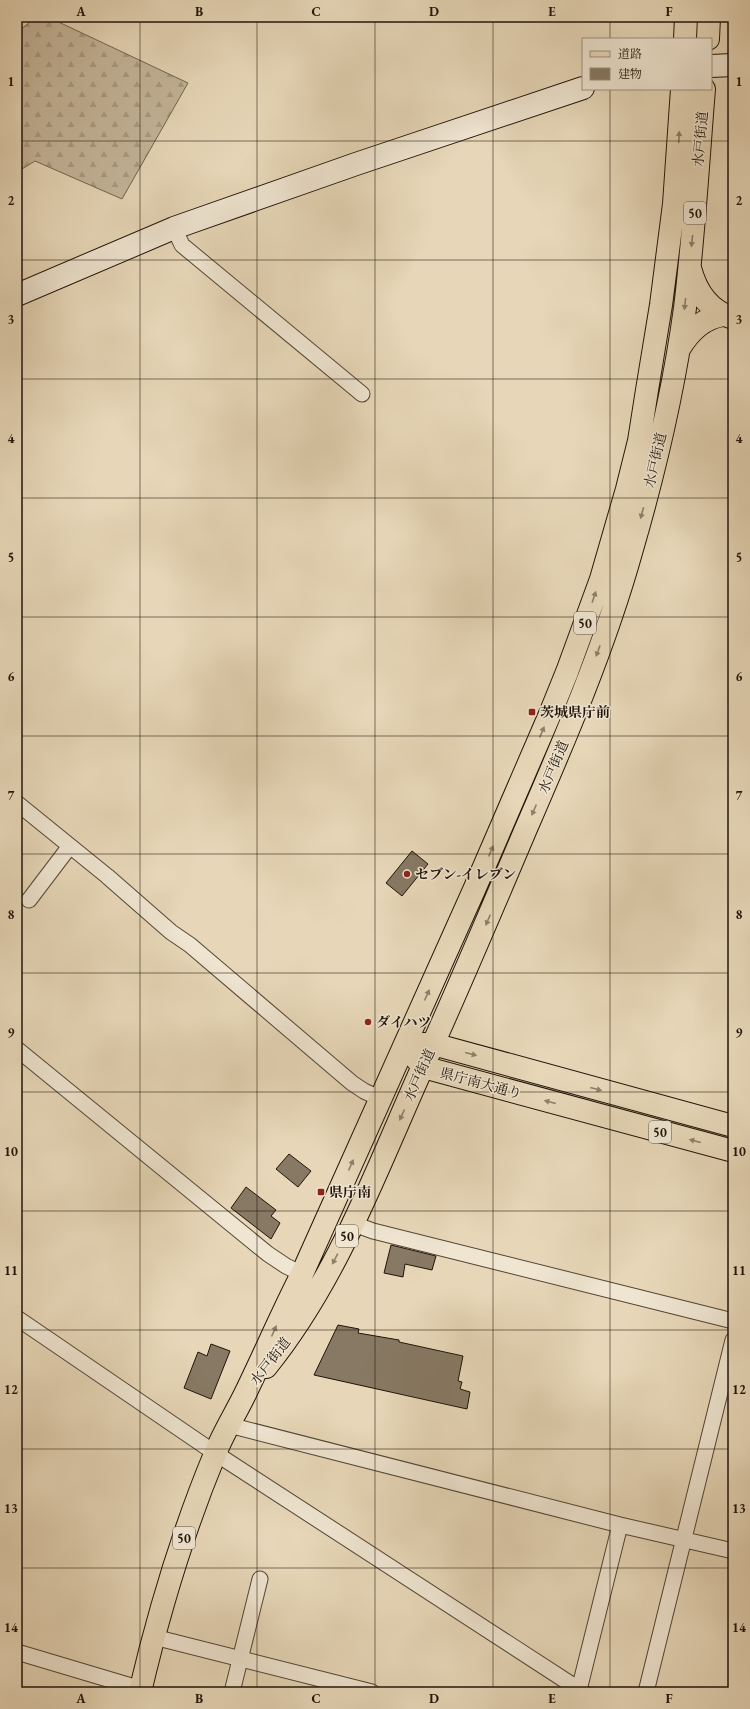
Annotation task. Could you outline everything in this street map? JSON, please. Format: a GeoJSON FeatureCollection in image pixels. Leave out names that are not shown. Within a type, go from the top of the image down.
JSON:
{"type":"FeatureCollection","features":[{"type":"Feature","properties":{"kind":"main road"},"geometry":{"type":"LineString","coordinates":[[685,38],[686,17]]}},
{"type":"Feature","properties":{"kind":"main road"},"geometry":{"type":"LineString","coordinates":[[708,38],[709,17]]}},
{"type":"Feature","properties":{"kind":"main road","name":"水戸街道"},"geometry":{"type":"LineString","coordinates":[[140,1690],[184,1536],[215,1453],[246,1392],[281,1314],[302,1274],[474,890],[557,696],[601,579],[639,441],[661,305],[673,211],[682,90]]}},
{"type":"Feature","properties":{"kind":"main road","name":"水戸街道"},"geometry":{"type":"LineString","coordinates":[[246,1392],[287,1341],[354,1224],[559,753],[578,706],[632,550],[658,449],[684,309],[696,204],[704,90]]}},
{"type":"Feature","properties":{"kind":"main road"},"geometry":{"type":"LineString","coordinates":[[689,265],[693,281],[703,297],[715,310],[728,317]]}},
{"type":"Feature","properties":{"kind":"main road"},"geometry":{"type":"LineString","coordinates":[[677,352],[685,338],[698,326],[714,316],[728,317]]}},
{"type":"Feature","properties":{"kind":"main road"},"geometry":{"type":"LineString","coordinates":[[557,696],[578,706]]}},
{"type":"Feature","properties":{"kind":"main road","name":"県庁南大通り"},"geometry":{"type":"LineString","coordinates":[[405,1044],[433,1044],[733,1126]]}},
{"type":"Feature","properties":{"kind":"main road","name":"県庁南大通り"},"geometry":{"type":"LineString","coordinates":[[405,1044],[423,1067],[733,1151]]}},
{"type":"Feature","properties":{"kind":"street"},"geometry":{"type":"LineString","coordinates":[[712,66],[733,65]]}},
{"type":"Feature","properties":{"kind":"street"},"geometry":{"type":"LineString","coordinates":[[17,296],[174,228],[363,161],[582,88]]}},
{"type":"Feature","properties":{"kind":"street"},"geometry":{"type":"LineString","coordinates":[[174,228],[182,245],[362,394]]}},
{"type":"Feature","properties":{"kind":"street"},"geometry":{"type":"LineString","coordinates":[[17,803],[352,1083],[364,1091],[381,1098]]}},
{"type":"Feature","properties":{"kind":"street"},"geometry":{"type":"LineString","coordinates":[[29,900],[70,846]]}},
{"type":"Feature","properties":{"kind":"street"},"geometry":{"type":"LineString","coordinates":[[17,1049],[268,1254],[286,1266],[302,1274]]}},
{"type":"Feature","properties":{"kind":"street"},"geometry":{"type":"LineString","coordinates":[[354,1224],[373,1231],[733,1321]]}},
{"type":"Feature","properties":{"kind":"street"},"geometry":{"type":"LineString","coordinates":[[17,1318],[215,1453],[581,1691],[620,1525]]}},
{"type":"Feature","properties":{"kind":"street"},"geometry":{"type":"LineString","coordinates":[[646,1692],[733,1340]]}},
{"type":"Feature","properties":{"kind":"street"},"geometry":{"type":"LineString","coordinates":[[229,1425],[620,1525],[733,1551]]}},
{"type":"Feature","properties":{"kind":"street"},"geometry":{"type":"LineString","coordinates":[[232,1692],[260,1579]]}},
{"type":"Feature","properties":{"kind":"street"},"geometry":{"type":"LineString","coordinates":[[154,1637],[372,1692]]}},
{"type":"Feature","properties":{"kind":"street"},"geometry":{"type":"LineString","coordinates":[[17,1652],[140,1690]]}},
{"type":"Feature","properties":{"kind":"green space"},"geometry":{"type":"Polygon","coordinates":[[[36,17],[48,17],[188,83],[122,199],[35,161],[17,172],[17,31],[36,17]]]}},
{"type":"Feature","properties":{"kind":"building","name":"セブン-イレブン"},"geometry":{"type":"Polygon","coordinates":[[[412,851],[428,864],[402,896],[386,883],[412,851]]]}},
{"type":"Feature","properties":{"kind":"building"},"geometry":{"type":"Polygon","coordinates":[[[289,1154],[311,1171],[298,1187],[276,1169],[289,1154]]]}},
{"type":"Feature","properties":{"kind":"building"},"geometry":{"type":"Polygon","coordinates":[[[246,1187],[276,1210],[271,1216],[280,1223],[271,1239],[231,1208],[246,1187]]]}},
{"type":"Feature","properties":{"kind":"building"},"geometry":{"type":"Polygon","coordinates":[[[391,1245],[436,1256],[432,1270],[405,1264],[403,1277],[384,1273],[391,1245]]]}},
{"type":"Feature","properties":{"kind":"building"},"geometry":{"type":"Polygon","coordinates":[[[338,1325],[359,1329],[358,1333],[399,1340],[399,1342],[463,1356],[458,1381],[462,1382],[460,1389],[470,1392],[467,1409],[314,1375],[338,1325]]]}},
{"type":"Feature","properties":{"kind":"building"},"geometry":{"type":"Polygon","coordinates":[[[211,1344],[230,1351],[211,1399],[184,1388],[198,1352],[207,1356],[211,1344]]]}},
{"type":"Feature","properties":{"kind":"place","name":"茨城県庁前"},"geometry":{"type":"Point","coordinates":[532,712]}},
{"type":"Feature","properties":{"kind":"place","name":"セブン-イレブン"},"geometry":{"type":"Point","coordinates":[407,874]}},
{"type":"Feature","properties":{"kind":"place","name":"ダイハツ"},"geometry":{"type":"Point","coordinates":[368,1022]}},
{"type":"Feature","properties":{"kind":"place","name":"県庁南"},"geometry":{"type":"Point","coordinates":[321,1192]}}]}
